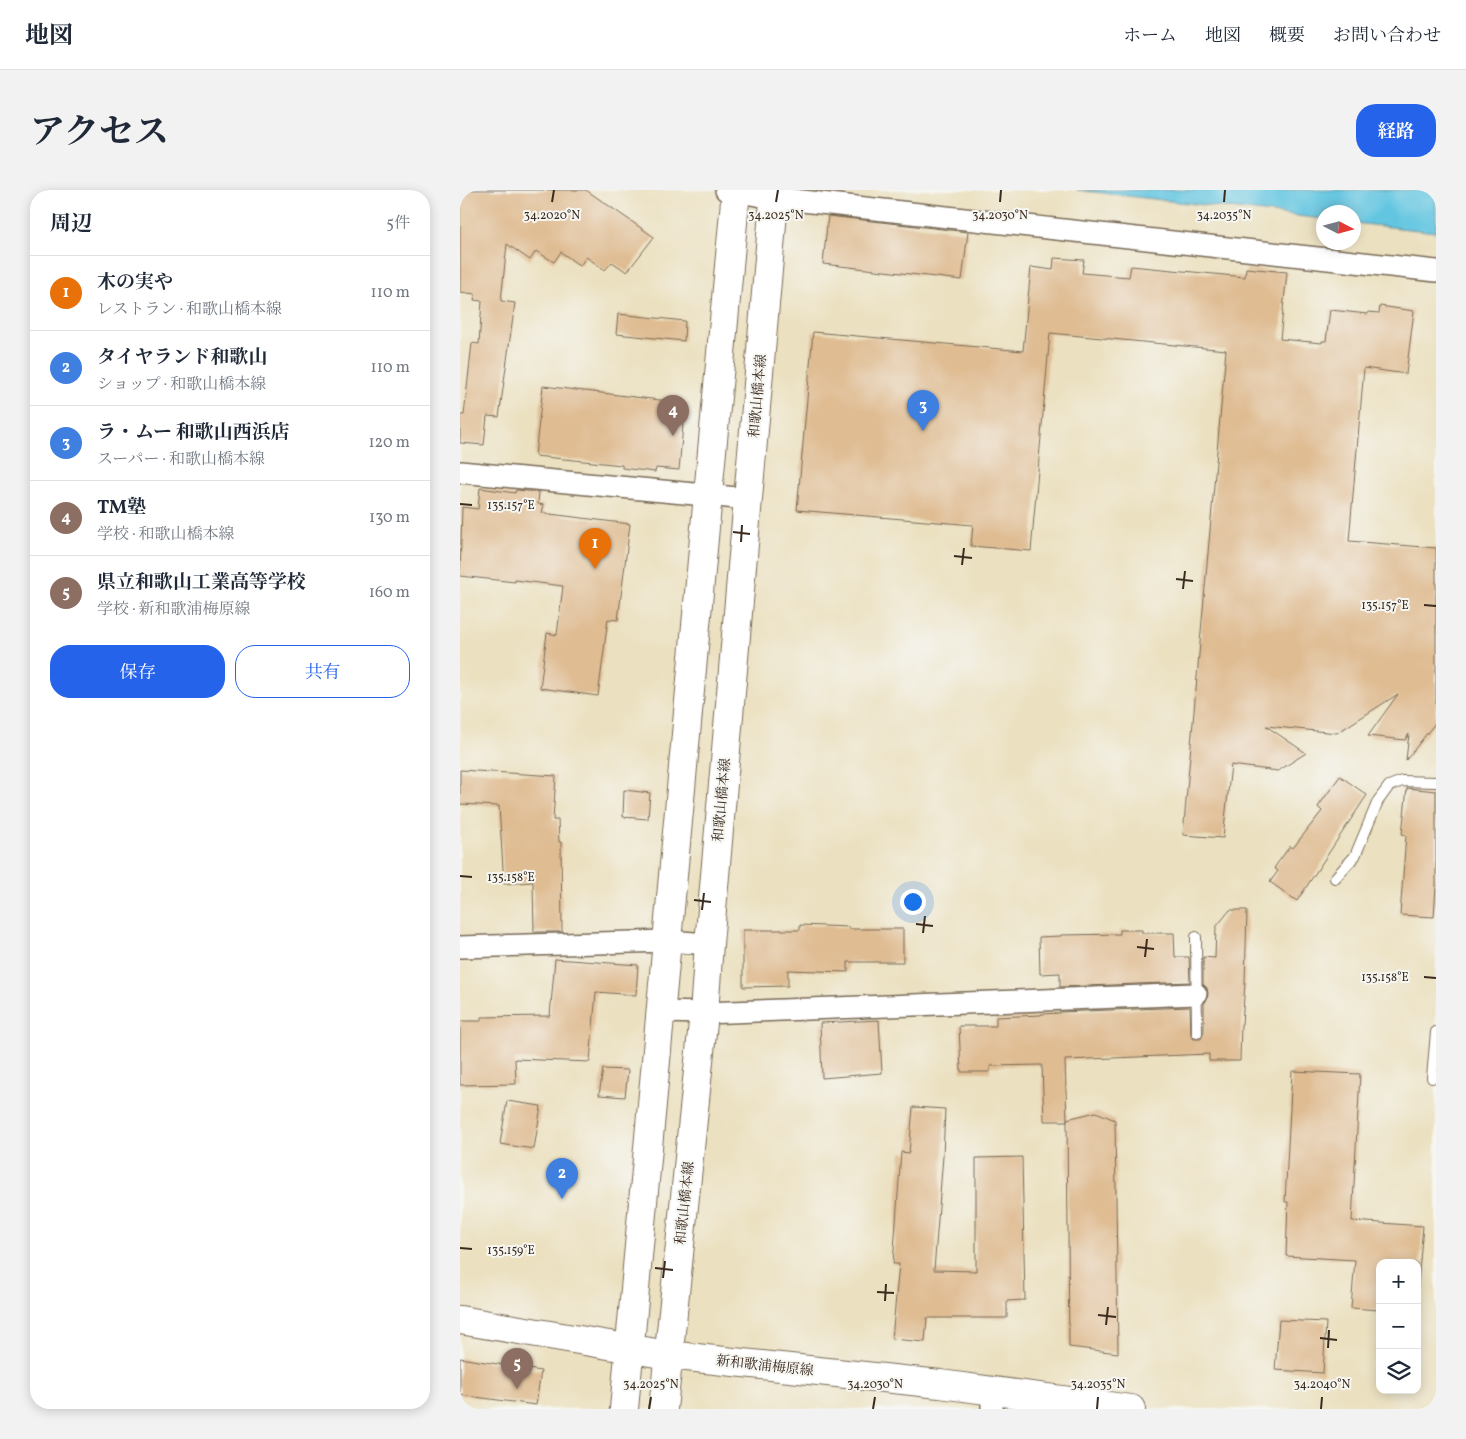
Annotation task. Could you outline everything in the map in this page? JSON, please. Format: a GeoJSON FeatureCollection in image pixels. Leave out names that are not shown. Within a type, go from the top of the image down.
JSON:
{"type":"FeatureCollection","features":[{"type":"Feature","properties":{"kind":"main road"},"geometry":{"type":"LineString","coordinates":[[624,1409],[709,496],[733,191]]}},
{"type":"Feature","properties":{"kind":"main road","name":"和歌山橋本線"},"geometry":{"type":"LineString","coordinates":[[663,1409],[704,1013],[775,194]]}},
{"type":"Feature","properties":{"kind":"main road","name":"新和歌浦梅原線"},"geometry":{"type":"LineString","coordinates":[[460,1320],[668,1355],[992,1400],[1131,1409]]}},
{"type":"Feature","properties":{"kind":"street"},"geometry":{"type":"LineString","coordinates":[[733,191],[775,194],[1436,271]]}},
{"type":"Feature","properties":{"kind":"street"},"geometry":{"type":"LineString","coordinates":[[460,472],[748,499]]}},
{"type":"Feature","properties":{"kind":"street"},"geometry":{"type":"LineString","coordinates":[[460,947],[667,941],[709,944]]}},
{"type":"Feature","properties":{"kind":"street"},"geometry":{"type":"LineString","coordinates":[[661,1012],[704,1013],[1196,994]]}},
{"type":"Feature","properties":{"kind":"lane"},"geometry":{"type":"LineString","coordinates":[[1335,878],[1355,856],[1378,802],[1389,786],[1402,781],[1436,782]]}},
{"type":"Feature","properties":{"kind":"lane"},"geometry":{"type":"LineString","coordinates":[[1196,937],[1197,1033]]}},
{"type":"Feature","properties":{"kind":"lane"},"geometry":{"type":"LineString","coordinates":[[1432,1078],[1436,1032]]}},
{"type":"Feature","properties":{"kind":"water"},"geometry":{"type":"Polygon","coordinates":[[[1077,190],[1436,190],[1436,232],[1361,224],[1361,205],[1316,205],[1316,218],[1077,190]]]}},
{"type":"Feature","properties":{"kind":"building"},"geometry":{"type":"Polygon","coordinates":[[[460,190],[586,190],[654,237],[627,272],[612,262],[605,270],[586,257],[580,266],[561,252],[554,262],[536,251],[530,260],[507,244],[501,301],[515,303],[499,417],[487,416],[484,445],[460,443],[460,415],[464,415],[472,343],[479,344],[482,301],[474,300],[475,294],[460,292],[460,190]]]}},
{"type":"Feature","properties":{"kind":"building"},"geometry":{"type":"Polygon","coordinates":[[[828,216],[968,232],[962,280],[823,264],[828,216]]]}},
{"type":"Feature","properties":{"kind":"building"},"geometry":{"type":"Polygon","coordinates":[[[1054,258],[1084,260],[1082,273],[1129,277],[1131,266],[1245,277],[1246,268],[1287,272],[1280,339],[1322,343],[1322,341],[1326,341],[1330,310],[1368,314],[1368,312],[1379,313],[1380,306],[1414,311],[1406,374],[1364,368],[1349,541],[1436,548],[1436,722],[1406,760],[1409,734],[1405,740],[1368,736],[1398,694],[1337,733],[1266,726],[1306,753],[1278,771],[1231,765],[1223,838],[1183,835],[1226,350],[1050,333],[1031,551],[971,546],[973,525],[797,510],[813,332],[1023,351],[1031,267],[1053,270],[1054,258]]]}},
{"type":"Feature","properties":{"kind":"building"},"geometry":{"type":"Polygon","coordinates":[[[618,314],[685,321],[684,341],[616,334],[618,314]]]}},
{"type":"Feature","properties":{"kind":"building"},"geometry":{"type":"Polygon","coordinates":[[[543,386],[685,403],[679,470],[656,468],[655,472],[622,468],[622,465],[535,456],[543,386]]]}},
{"type":"Feature","properties":{"kind":"building"},"geometry":{"type":"Polygon","coordinates":[[[480,488],[515,493],[516,490],[539,492],[538,504],[544,505],[542,513],[630,524],[618,620],[608,619],[598,696],[540,688],[547,633],[557,635],[563,586],[460,576],[462,507],[478,509],[480,488]]]}},
{"type":"Feature","properties":{"kind":"building"},"geometry":{"type":"Polygon","coordinates":[[[460,770],[556,776],[553,820],[558,820],[559,842],[561,842],[562,932],[534,932],[533,882],[504,884],[499,806],[460,804],[460,770]]]}},
{"type":"Feature","properties":{"kind":"building"},"geometry":{"type":"Polygon","coordinates":[[[1340,776],[1367,795],[1297,901],[1270,882],[1278,871],[1274,868],[1290,846],[1293,848],[1322,811],[1318,807],[1340,776]]]}},
{"type":"Feature","properties":{"kind":"building"},"geometry":{"type":"Polygon","coordinates":[[[1407,788],[1436,791],[1436,886],[1434,917],[1400,915],[1406,835],[1402,834],[1407,788]]]}},
{"type":"Feature","properties":{"kind":"building"},"geometry":{"type":"Polygon","coordinates":[[[624,790],[650,793],[648,819],[623,817],[624,790]]]}},
{"type":"Feature","properties":{"kind":"building"},"geometry":{"type":"Polygon","coordinates":[[[1230,910],[1247,910],[1240,1061],[1209,1061],[1209,1054],[1065,1060],[1067,1121],[1044,1121],[1042,1065],[990,1066],[990,1072],[961,1072],[959,1026],[996,1026],[996,1017],[1041,1015],[1060,1012],[1190,1007],[1191,1036],[1194,1039],[1201,1039],[1204,1033],[1204,1004],[1208,994],[1207,988],[1203,984],[1203,957],[1215,958],[1216,927],[1230,910]]]}},
{"type":"Feature","properties":{"kind":"building"},"geometry":{"type":"Polygon","coordinates":[[[800,925],[849,927],[849,929],[903,929],[903,962],[848,962],[848,972],[788,970],[788,986],[743,987],[743,930],[800,930],[800,925]]]}},
{"type":"Feature","properties":{"kind":"building"},"geometry":{"type":"Polygon","coordinates":[[[1120,930],[1142,930],[1142,933],[1174,933],[1175,957],[1189,957],[1190,982],[1060,987],[1060,973],[1040,974],[1039,937],[1120,934],[1120,930]]]}},
{"type":"Feature","properties":{"kind":"building"},"geometry":{"type":"Polygon","coordinates":[[[555,959],[638,965],[636,995],[596,992],[590,1062],[515,1059],[516,1084],[460,1085],[460,1021],[481,1021],[481,1017],[550,1016],[555,959]]]}},
{"type":"Feature","properties":{"kind":"building"},"geometry":{"type":"Polygon","coordinates":[[[879,1020],[882,1073],[822,1078],[820,1023],[879,1020]]]}},
{"type":"Feature","properties":{"kind":"building"},"geometry":{"type":"Polygon","coordinates":[[[603,1069],[628,1070],[625,1097],[599,1095],[603,1069]]]}},
{"type":"Feature","properties":{"kind":"building"},"geometry":{"type":"Polygon","coordinates":[[[1292,1071],[1360,1074],[1352,1221],[1423,1226],[1420,1259],[1376,1259],[1376,1310],[1351,1308],[1355,1260],[1286,1256],[1288,1202],[1285,1202],[1292,1071]]]}},
{"type":"Feature","properties":{"kind":"building"},"geometry":{"type":"Polygon","coordinates":[[[507,1101],[541,1106],[534,1149],[500,1144],[507,1101]]]}},
{"type":"Feature","properties":{"kind":"building"},"geometry":{"type":"Polygon","coordinates":[[[913,1107],[945,1109],[934,1270],[976,1271],[976,1158],[1022,1157],[1025,1300],[1007,1301],[1007,1318],[927,1318],[925,1342],[892,1339],[899,1264],[893,1264],[901,1152],[909,1153],[913,1107]]]}},
{"type":"Feature","properties":{"kind":"building"},"geometry":{"type":"Polygon","coordinates":[[[1096,1112],[1115,1120],[1118,1353],[1069,1347],[1067,1119],[1096,1112]]]}},
{"type":"Feature","properties":{"kind":"building"},"geometry":{"type":"Polygon","coordinates":[[[1279,1320],[1326,1322],[1323,1373],[1275,1370],[1279,1320]]]}},
{"type":"Feature","properties":{"kind":"building"},"geometry":{"type":"Polygon","coordinates":[[[460,1358],[541,1371],[536,1405],[460,1395],[460,1358]]]}},
{"type":"Feature","properties":{"kind":"place","name":"ラ・ムー 和歌山西浜店"},"geometry":{"type":"Point","coordinates":[923,431]}},
{"type":"Feature","properties":{"kind":"place","name":"TM塾"},"geometry":{"type":"Point","coordinates":[673,436]}},
{"type":"Feature","properties":{"kind":"place","name":"木の実や"},"geometry":{"type":"Point","coordinates":[595,569]}},
{"type":"Feature","properties":{"kind":"place","name":"タイヤランド和歌山"},"geometry":{"type":"Point","coordinates":[562,1199]}},
{"type":"Feature","properties":{"kind":"place","name":"県立和歌山工業高等学校"},"geometry":{"type":"Point","coordinates":[517,1389]}}]}
